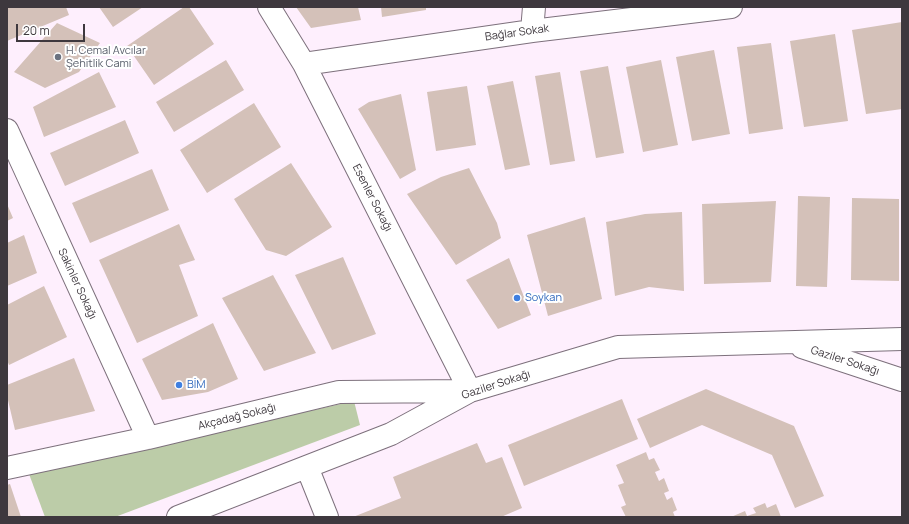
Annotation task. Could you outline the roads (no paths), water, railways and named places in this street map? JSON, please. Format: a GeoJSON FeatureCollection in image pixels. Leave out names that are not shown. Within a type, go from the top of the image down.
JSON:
{"type":"FeatureCollection","features":[{"type":"Feature","properties":{"kind":"street","name":"Esenler Sokağı"},"geometry":{"type":"LineString","coordinates":[[269,7],[304,64],[470,392]]}},
{"type":"Feature","properties":{"kind":"street"},"geometry":{"type":"LineString","coordinates":[[532,31],[534,7]]}},
{"type":"Feature","properties":{"kind":"street","name":"Bağlar Sokak"},"geometry":{"type":"LineString","coordinates":[[304,64],[532,31],[731,7]]}},
{"type":"Feature","properties":{"kind":"street","name":"Sakinler Sokağı"},"geometry":{"type":"LineString","coordinates":[[9,141],[148,438]]}},
{"type":"Feature","properties":{"kind":"street","name":"Gaziler Sokağı"},"geometry":{"type":"LineString","coordinates":[[178,517],[391,434],[470,392],[618,348],[902,339]]}},
{"type":"Feature","properties":{"kind":"street","name":"Gaziler Sokağı"},"geometry":{"type":"LineString","coordinates":[[787,343],[902,380]]}},
{"type":"Feature","properties":{"kind":"street","name":"Akçadağ Sokağı"},"geometry":{"type":"LineString","coordinates":[[7,468],[148,438],[339,392],[470,392]]}},
{"type":"Feature","properties":{"kind":"street"},"geometry":{"type":"LineString","coordinates":[[307,467],[327,517]]}},
{"type":"Feature","properties":{"kind":"place","name":"H. Cemal Avcılar Şehitlik Cami"},"geometry":{"type":"Point","coordinates":[58,57]}},
{"type":"Feature","properties":{"kind":"place","name":"Soykan"},"geometry":{"type":"Point","coordinates":[517,298]}},
{"type":"Feature","properties":{"kind":"place","name":"BİM"},"geometry":{"type":"Point","coordinates":[179,385]}}]}
